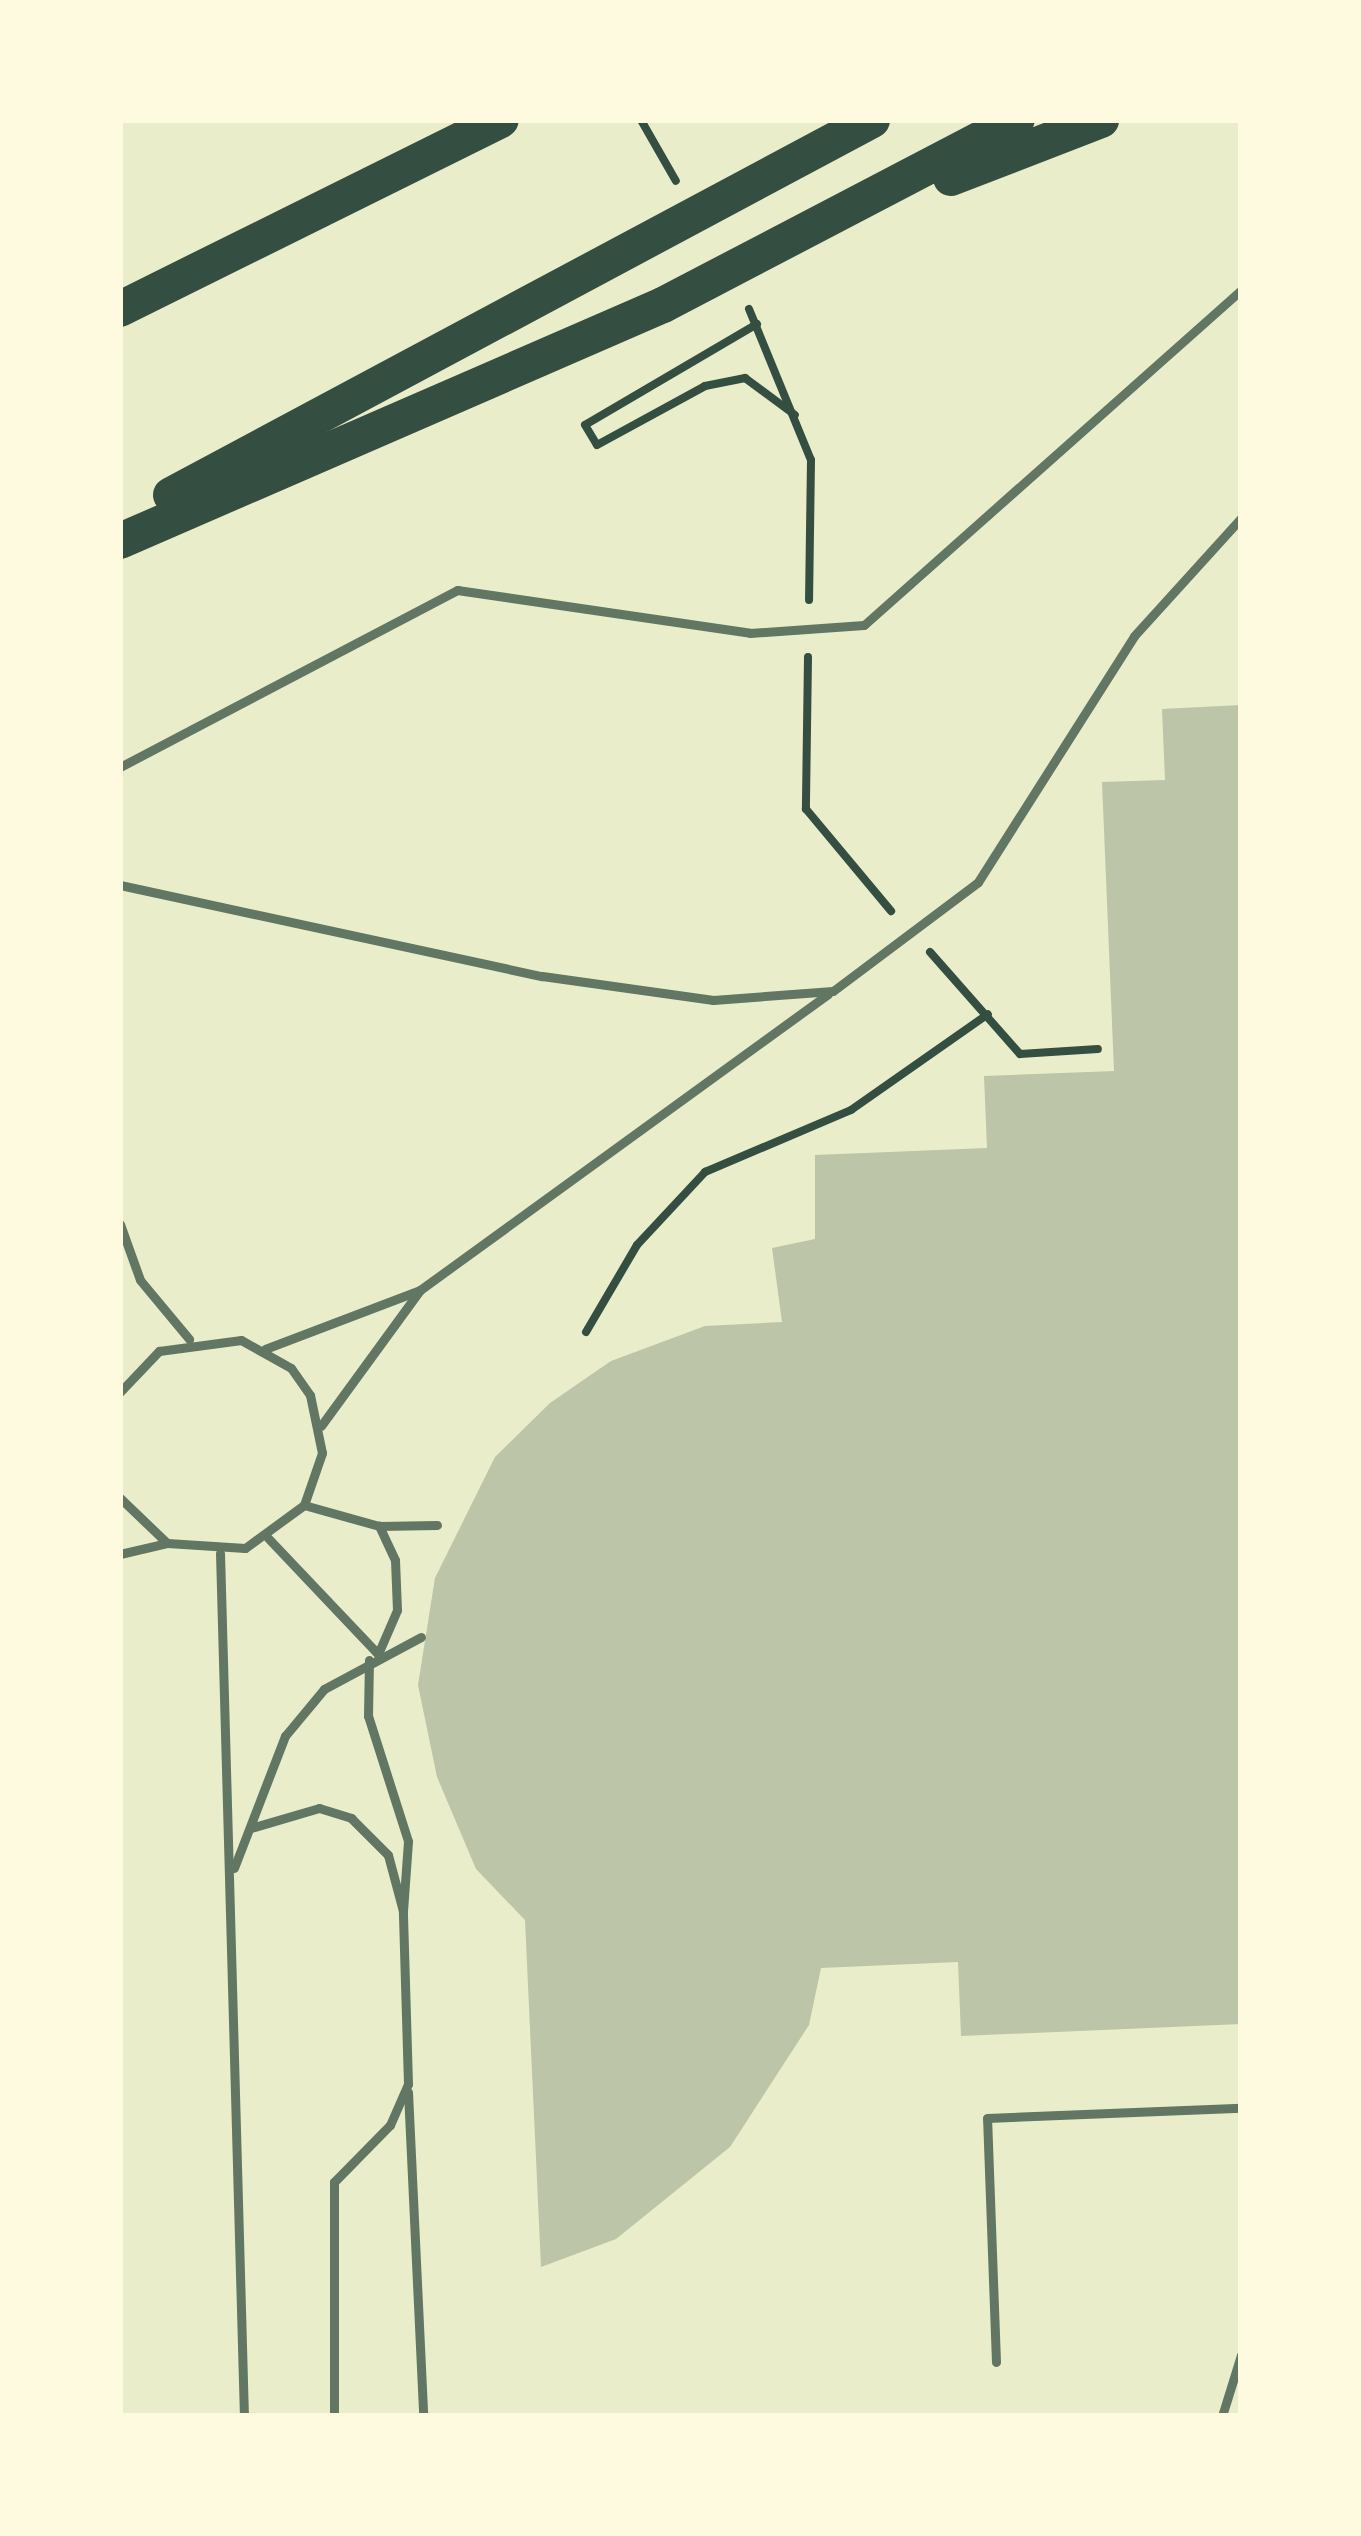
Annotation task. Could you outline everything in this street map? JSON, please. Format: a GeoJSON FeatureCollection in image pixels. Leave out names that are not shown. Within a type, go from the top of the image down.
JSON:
{"type":"FeatureCollection","features":[{"type":"Feature","properties":{"kind":"highway"},"geometry":{"type":"LineString","coordinates":[[420,162],[461,120]]}},
{"type":"Feature","properties":{"kind":"highway"},"geometry":{"type":"LineString","coordinates":[[120,308],[501,120]]}},
{"type":"Feature","properties":{"kind":"highway"},"geometry":{"type":"LineString","coordinates":[[120,523],[872,120]]}},
{"type":"Feature","properties":{"kind":"highway"},"geometry":{"type":"LineString","coordinates":[[120,541],[663,305],[1018,120]]}},
{"type":"Feature","properties":{"kind":"highway"},"geometry":{"type":"LineString","coordinates":[[907,179],[918,191],[1101,120]]}},
{"type":"Feature","properties":{"kind":"lane"},"geometry":{"type":"LineString","coordinates":[[120,766],[173,732],[457,590],[751,633],[864,625],[1241,290]]}},
{"type":"Feature","properties":{"kind":"lane"},"geometry":{"type":"LineString","coordinates":[[120,1392],[159,1351],[189,1339],[265,1349],[420,1290],[978,882],[1134,636],[1241,518]]}},
{"type":"Feature","properties":{"kind":"lane"},"geometry":{"type":"LineString","coordinates":[[120,885],[542,976],[712,1000],[833,991]]}},
{"type":"Feature","properties":{"kind":"lane"},"geometry":{"type":"LineString","coordinates":[[120,1224],[140,1280],[189,1339]]}},
{"type":"Feature","properties":{"kind":"lane"},"geometry":{"type":"LineString","coordinates":[[120,1554],[166,1543],[220,1553],[268,1538],[304,1505],[321,1426],[420,1290]]}},
{"type":"Feature","properties":{"kind":"lane"},"geometry":{"type":"LineString","coordinates":[[265,1349],[291,1368],[321,1426]]}},
{"type":"Feature","properties":{"kind":"lane"},"geometry":{"type":"LineString","coordinates":[[120,1498],[166,1543]]}},
{"type":"Feature","properties":{"kind":"lane"},"geometry":{"type":"LineString","coordinates":[[304,1505],[379,1526],[437,1525]]}},
{"type":"Feature","properties":{"kind":"lane"},"geometry":{"type":"LineString","coordinates":[[379,1526],[395,1560],[398,1610],[374,1657],[368,1716],[408,1841],[403,1911],[423,2416]]}},
{"type":"Feature","properties":{"kind":"lane"},"geometry":{"type":"LineString","coordinates":[[268,1538],[374,1657]]}},
{"type":"Feature","properties":{"kind":"lane"},"geometry":{"type":"LineString","coordinates":[[220,1553],[244,2416]]}},
{"type":"Feature","properties":{"kind":"lane"},"geometry":{"type":"LineString","coordinates":[[232,1873],[285,1736],[374,1657],[422,1637]]}},
{"type":"Feature","properties":{"kind":"lane"},"geometry":{"type":"LineString","coordinates":[[251,1828],[319,1808],[351,1818],[388,1855],[403,1911]]}},
{"type":"Feature","properties":{"kind":"lane"},"geometry":{"type":"LineString","coordinates":[[334,2414],[334,2182],[390,2125],[408,2084]]}},
{"type":"Feature","properties":{"kind":"lane"},"geometry":{"type":"LineString","coordinates":[[996,2362],[987,2118],[1241,2108]]}},
{"type":"Feature","properties":{"kind":"lane"},"geometry":{"type":"LineString","coordinates":[[1222,2416],[1241,2355]]}},
{"type":"Feature","properties":{"kind":"path"},"geometry":{"type":"LineString","coordinates":[[758,325],[795,415],[746,378],[705,386],[597,445],[585,425],[758,325]]}},
{"type":"Feature","properties":{"kind":"path"},"geometry":{"type":"LineString","coordinates":[[586,1332],[637,1246],[705,1172],[851,1110],[988,1014],[1020,1054],[1098,1048]]}},
{"type":"Feature","properties":{"kind":"building"},"geometry":{"type":"Polygon","coordinates":[[[1241,705],[1241,2024],[961,2036],[958,1962],[821,1968],[809,2025],[730,2147],[616,2239],[541,2267],[525,1920],[476,1869],[437,1777],[418,1685],[435,1578],[495,1457],[550,1403],[611,1361],[705,1326],[782,1322],[772,1248],[815,1239],[815,1155],[987,1148],[984,1076],[1114,1071],[1102,782],[1165,780],[1162,709],[1241,705]]]}}]}
